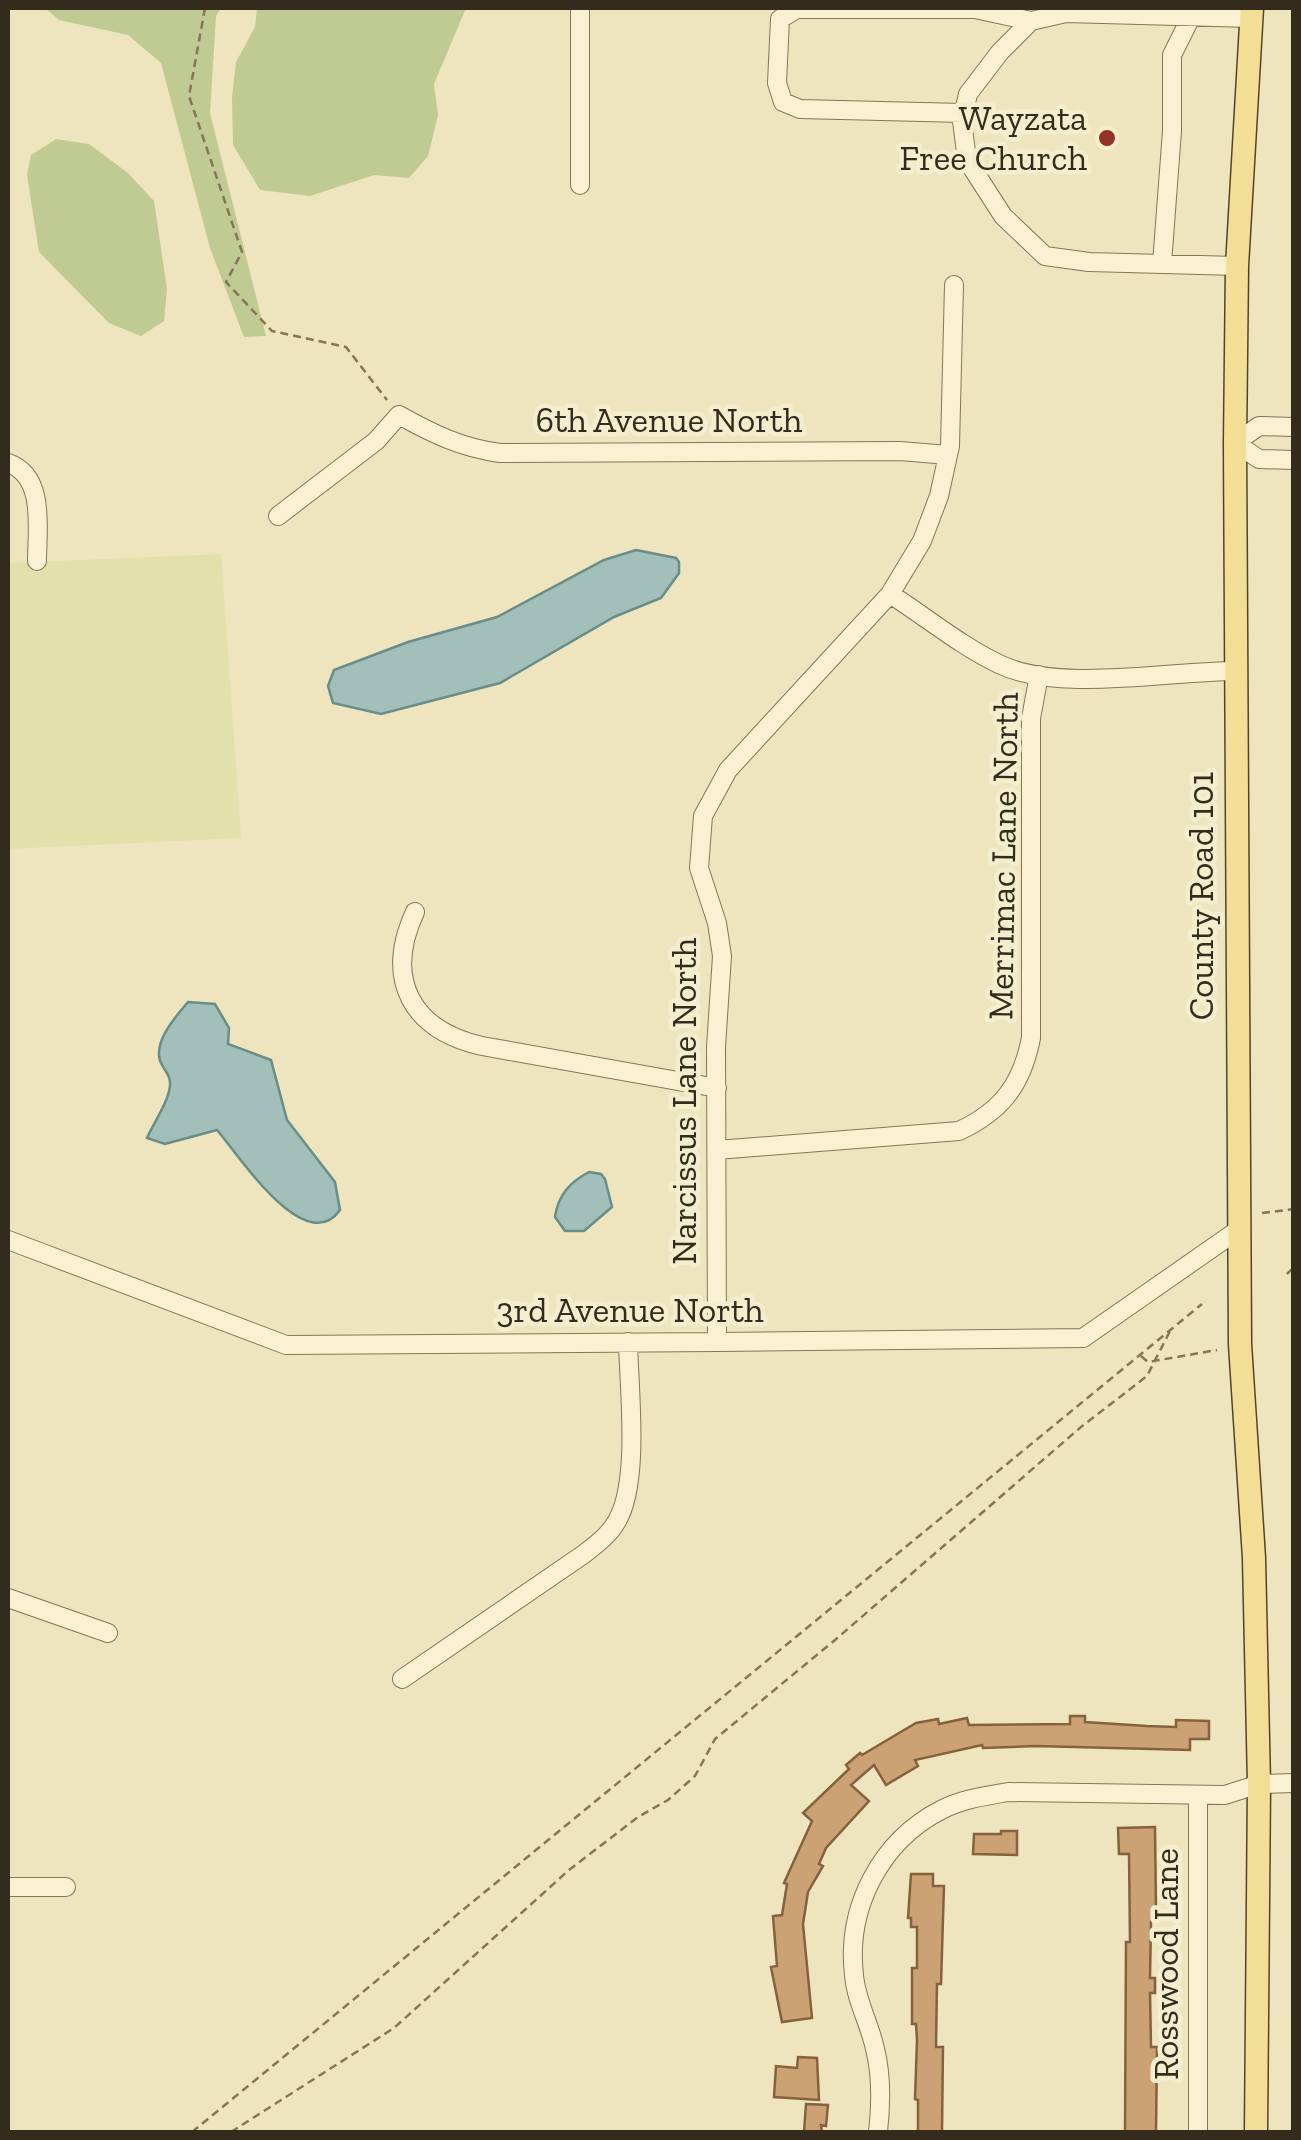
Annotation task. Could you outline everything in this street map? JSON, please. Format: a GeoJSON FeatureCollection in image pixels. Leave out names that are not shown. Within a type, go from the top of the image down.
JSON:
{"type":"FeatureCollection","features":[{"type":"Feature","properties":{"kind":"main road","name":"County Road 101"},"geometry":{"type":"LineString","coordinates":[[1252,13],[1237,266],[1235,671],[1240,1344],[1254,1558],[1259,1784],[1256,2132]]}},
{"type":"Feature","properties":{"kind":"street"},"geometry":{"type":"LineString","coordinates":[[580,8],[580,186]]}},
{"type":"Feature","properties":{"kind":"street"},"geometry":{"type":"LineString","coordinates":[[963,114],[800,108],[783,102],[776,83],[780,19],[796,9],[976,10],[1031,21],[1066,13],[1190,17],[1252,13]]}},
{"type":"Feature","properties":{"kind":"street"},"geometry":{"type":"LineString","coordinates":[[1162,264],[1172,131],[1172,55],[1190,17]]}},
{"type":"Feature","properties":{"kind":"street"},"geometry":{"type":"LineString","coordinates":[[1031,21],[1000,52],[968,94],[963,114],[967,160],[1003,216],[1046,256],[1089,262],[1237,266]]}},
{"type":"Feature","properties":{"kind":"street","name":"Narcissus Lane North"},"geometry":{"type":"LineString","coordinates":[[717,1342],[716,1020],[722,956],[717,924],[699,868],[703,816],[728,770],[890,594],[922,541],[940,496],[948,455],[954,285]]}},
{"type":"Feature","properties":{"kind":"street","name":"6th Avenue North"},"geometry":{"type":"LineString","coordinates":[[399,416],[443,440],[500,453],[900,451],[948,455]]}},
{"type":"Feature","properties":{"kind":"street"},"geometry":{"type":"LineString","coordinates":[[278,516],[376,441],[399,416]]}},
{"type":"Feature","properties":{"kind":"street"},"geometry":{"type":"LineString","coordinates":[[1294,428],[1260,426],[1235,443],[1260,460],[1294,460]]}},
{"type":"Feature","properties":{"kind":"street"},"geometry":{"type":"LineString","coordinates":[[8,463],[16,466],[34,488],[37,560]]}},
{"type":"Feature","properties":{"kind":"street"},"geometry":{"type":"LineString","coordinates":[[890,594],[1003,666],[1076,678],[1235,671]]}},
{"type":"Feature","properties":{"kind":"street","name":"Merrimac Lane North"},"geometry":{"type":"LineString","coordinates":[[718,1150],[959,1130],[982,1120],[1009,1095],[1022,1074],[1032,1038],[1031,718],[1040,674]]}},
{"type":"Feature","properties":{"kind":"street"},"geometry":{"type":"LineString","coordinates":[[415,912],[404,935],[401,962],[415,1010],[434,1028],[469,1043],[717,1088]]}},
{"type":"Feature","properties":{"kind":"street","name":"3rd Avenue North"},"geometry":{"type":"LineString","coordinates":[[8,1240],[286,1345],[717,1342],[1083,1338],[1238,1230]]}},
{"type":"Feature","properties":{"kind":"street"},"geometry":{"type":"LineString","coordinates":[[402,1679],[584,1554],[619,1519],[630,1471],[628,1342]]}},
{"type":"Feature","properties":{"kind":"street"},"geometry":{"type":"LineString","coordinates":[[8,1598],[108,1634]]}},
{"type":"Feature","properties":{"kind":"street"},"geometry":{"type":"LineString","coordinates":[[878,2132],[881,2089],[876,2049],[854,1977],[853,1943],[858,1910],[871,1878],[890,1850],[915,1826],[943,1808],[975,1797],[1008,1792],[1198,1796],[1229,1795],[1259,1784],[1294,1783]]}},
{"type":"Feature","properties":{"kind":"street","name":"Rosswood Lane"},"geometry":{"type":"LineString","coordinates":[[1198,1796],[1198,2132]]}},
{"type":"Feature","properties":{"kind":"street"},"geometry":{"type":"LineString","coordinates":[[8,1887],[66,1887]]}},
{"type":"Feature","properties":{"kind":"path"},"geometry":{"type":"LineString","coordinates":[[206,8],[189,96],[242,252],[226,282],[272,332],[346,347],[399,416]]}},
{"type":"Feature","properties":{"kind":"path"},"geometry":{"type":"LineString","coordinates":[[1260,1213],[1294,1208]]}},
{"type":"Feature","properties":{"kind":"path"},"geometry":{"type":"LineString","coordinates":[[1287,1274],[1294,1267]]}},
{"type":"Feature","properties":{"kind":"path"},"geometry":{"type":"LineString","coordinates":[[192,2132],[1202,1304]]}},
{"type":"Feature","properties":{"kind":"path"},"geometry":{"type":"LineString","coordinates":[[232,2132],[394,2028],[569,1870],[668,1800],[694,1776],[715,1739],[1081,1427],[1147,1376],[1170,1330]]}},
{"type":"Feature","properties":{"kind":"path"},"geometry":{"type":"LineString","coordinates":[[1140,1355],[1154,1362],[1217,1350]]}},
{"type":"Feature","properties":{"kind":"shaded area"},"geometry":{"type":"Polygon","coordinates":[[[221,554],[241,838],[8,849],[8,563],[221,554]]]}},
{"type":"Feature","properties":{"kind":"green space"},"geometry":{"type":"Polygon","coordinates":[[[45,8],[221,8],[216,16],[210,113],[266,336],[244,337],[210,248],[161,63],[128,35],[59,20],[45,8]]]}},
{"type":"Feature","properties":{"kind":"green space"},"geometry":{"type":"Polygon","coordinates":[[[257,8],[466,8],[434,84],[438,115],[428,156],[409,178],[374,175],[310,196],[260,190],[233,145],[232,97],[236,62],[255,27],[257,8]]]}},
{"type":"Feature","properties":{"kind":"green space"},"geometry":{"type":"Polygon","coordinates":[[[56,139],[89,144],[128,173],[154,201],[167,289],[164,321],[141,336],[109,323],[39,252],[27,175],[31,155],[56,139]]]}},
{"type":"Feature","properties":{"kind":"water"},"geometry":{"type":"Polygon","coordinates":[[[636,550],[676,558],[679,562],[679,573],[661,598],[614,617],[500,683],[381,714],[333,703],[328,686],[334,670],[408,642],[497,617],[604,560],[636,550]]]}},
{"type":"Feature","properties":{"kind":"water"},"geometry":{"type":"Polygon","coordinates":[[[188,1002],[215,1004],[229,1028],[228,1044],[271,1060],[287,1120],[335,1182],[340,1210],[326,1222],[309,1222],[291,1213],[256,1179],[217,1130],[165,1144],[147,1138],[170,1086],[159,1049],[171,1023],[188,1002]]]}},
{"type":"Feature","properties":{"kind":"water"},"geometry":{"type":"Polygon","coordinates":[[[589,1172],[605,1179],[612,1207],[584,1231],[565,1231],[555,1217],[559,1202],[571,1185],[589,1172]]]}},
{"type":"Feature","properties":{"kind":"building"},"geometry":{"type":"Polygon","coordinates":[[[1070,1716],[1085,1716],[1085,1722],[1147,1726],[1176,1727],[1176,1720],[1209,1721],[1209,1739],[1190,1739],[1190,1750],[982,1745],[915,1760],[918,1766],[886,1785],[874,1765],[851,1785],[869,1801],[826,1848],[819,1864],[823,1866],[808,1892],[803,1924],[812,2018],[782,2022],[771,1967],[777,1966],[773,1916],[782,1915],[787,1884],[784,1883],[812,1821],[803,1813],[849,1769],[846,1765],[860,1753],[916,1723],[938,1719],[939,1724],[967,1718],[969,1725],[1070,1724],[1070,1716]]]}},
{"type":"Feature","properties":{"kind":"building"},"geometry":{"type":"Polygon","coordinates":[[[1155,1827],[1156,1910],[1151,1922],[1150,1978],[1155,1978],[1155,1993],[1150,1993],[1151,2047],[1157,2047],[1156,2132],[1125,2132],[1129,1854],[1119,1854],[1118,1828],[1155,1827]]]}},
{"type":"Feature","properties":{"kind":"building"},"geometry":{"type":"Polygon","coordinates":[[[1017,1831],[1017,1855],[973,1854],[974,1834],[1017,1831]]]}},
{"type":"Feature","properties":{"kind":"building"},"geometry":{"type":"Polygon","coordinates":[[[911,1874],[933,1874],[933,1886],[944,1886],[936,2047],[943,2047],[942,2132],[918,2132],[917,2040],[916,2024],[912,2024],[917,1927],[911,1927],[908,1918],[911,1874]]]}},
{"type":"Feature","properties":{"kind":"building"},"geometry":{"type":"Polygon","coordinates":[[[798,2057],[817,2058],[819,2100],[774,2097],[776,2066],[797,2068],[798,2057]]]}},
{"type":"Feature","properties":{"kind":"building"},"geometry":{"type":"Polygon","coordinates":[[[806,2104],[828,2105],[822,2132],[804,2132],[806,2104]]]}},
{"type":"Feature","properties":{"kind":"place","name":"Wayzata Free Church"},"geometry":{"type":"Point","coordinates":[1107,138]}}]}
